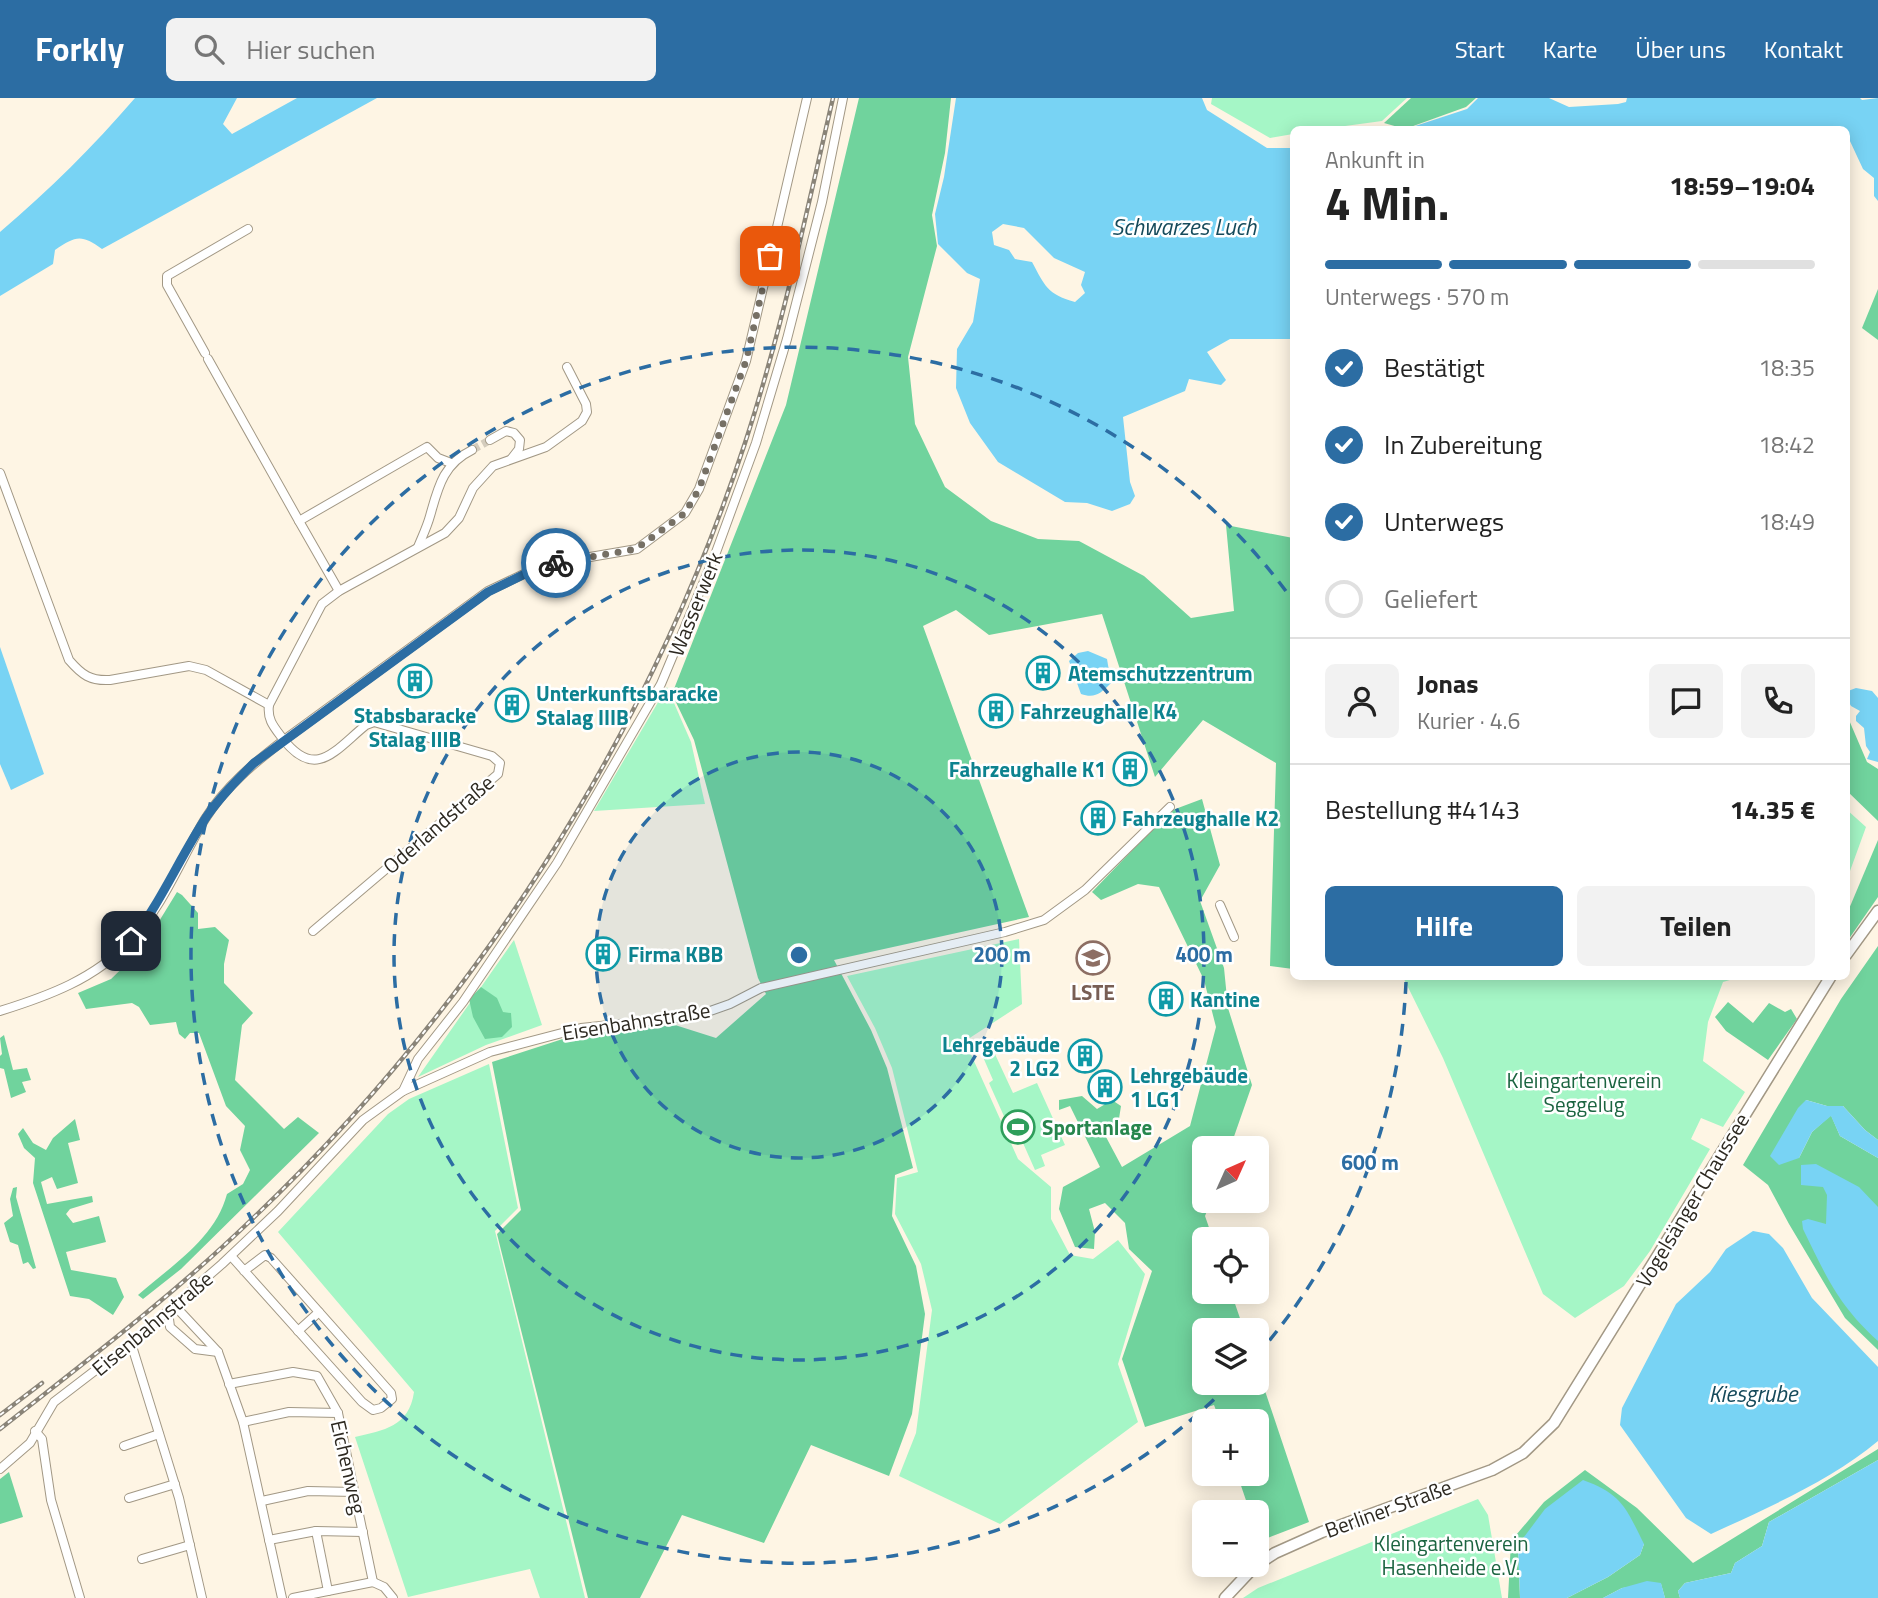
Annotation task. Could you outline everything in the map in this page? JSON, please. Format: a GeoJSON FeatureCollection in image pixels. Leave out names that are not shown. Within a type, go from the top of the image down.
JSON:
{"type":"FeatureCollection","features":[{"type":"Feature","properties":{"kind":"main road"},"geometry":{"type":"LineString","coordinates":[[1850,950],[1878,911]]}},
{"type":"Feature","properties":{"kind":"main road","name":"Vogelsänger Chaussee"},"geometry":{"type":"LineString","coordinates":[[1554,1423],[1830,980]]}},
{"type":"Feature","properties":{"kind":"main road","name":"Berliner Straße"},"geometry":{"type":"LineString","coordinates":[[1225,1598],[1255,1566],[1275,1553],[1322,1532],[1492,1470],[1523,1453],[1554,1423]]}},
{"type":"Feature","properties":{"kind":"street"},"geometry":{"type":"LineString","coordinates":[[0,1011],[61,990],[92,973],[131,941],[151,916],[206,817],[254,763],[284,740],[488,592],[543,565],[636,549],[685,513],[699,489],[746,361],[807,98]]}},
{"type":"Feature","properties":{"kind":"street","name":"Wasserwerk"},"geometry":{"type":"LineString","coordinates":[[403,1091],[418,1059],[463,1002],[557,863],[661,684],[715,555],[756,443],[822,202],[844,98]]}},
{"type":"Feature","properties":{"kind":"street"},"geometry":{"type":"LineString","coordinates":[[248,229],[167,276],[167,285],[339,591]]}},
{"type":"Feature","properties":{"kind":"street"},"geometry":{"type":"LineString","coordinates":[[0,473],[69,660],[83,677],[99,681],[110,680],[189,666],[206,670],[269,705],[322,604],[339,591],[445,533],[459,518],[473,488],[493,466],[546,447],[582,421],[587,412],[586,404],[567,367]]}},
{"type":"Feature","properties":{"kind":"street"},"geometry":{"type":"LineString","coordinates":[[490,440],[506,431],[514,433],[520,440],[519,449],[512,458]]}},
{"type":"Feature","properties":{"kind":"street"},"geometry":{"type":"LineString","coordinates":[[299,521],[427,447],[438,458],[451,463]]}},
{"type":"Feature","properties":{"kind":"street"},"geometry":{"type":"LineString","coordinates":[[418,548],[440,481],[451,463],[472,450]]}},
{"type":"Feature","properties":{"kind":"street","name":"Oderlandstraße"},"geometry":{"type":"LineString","coordinates":[[269,705],[268,715],[284,740],[304,759],[315,761],[325,758],[366,724],[374,722],[492,756],[500,763],[498,774],[313,931]]}},
{"type":"Feature","properties":{"kind":"street","name":"Eisenbahnstraße"},"geometry":{"type":"LineString","coordinates":[[0,1469],[30,1443],[54,1402],[131,1343],[231,1256],[278,1211],[363,1120],[403,1091],[490,1052],[581,1028],[696,1016],[730,1004],[761,988],[1039,922],[1085,890],[1170,807]]}},
{"type":"Feature","properties":{"kind":"street"},"geometry":{"type":"LineString","coordinates":[[1220,905],[1234,937]]}},
{"type":"Feature","properties":{"kind":"street"},"geometry":{"type":"LineString","coordinates":[[231,1256],[244,1271],[362,1402],[373,1410],[382,1408],[391,1399],[391,1393],[271,1258],[265,1255],[258,1257],[244,1271]]}},
{"type":"Feature","properties":{"kind":"street"},"geometry":{"type":"LineString","coordinates":[[171,1308],[218,1353],[243,1422],[282,1598]]}},
{"type":"Feature","properties":{"kind":"street"},"geometry":{"type":"LineString","coordinates":[[171,1308],[170,1328],[195,1349],[218,1353]]}},
{"type":"Feature","properties":{"kind":"street"},"geometry":{"type":"LineString","coordinates":[[298,1331],[319,1312]]}},
{"type":"Feature","properties":{"kind":"street"},"geometry":{"type":"LineString","coordinates":[[131,1343],[175,1484],[202,1598]]}},
{"type":"Feature","properties":{"kind":"street","name":"Eichenweg"},"geometry":{"type":"LineString","coordinates":[[229,1384],[293,1372],[317,1376],[338,1413],[373,1581]]}},
{"type":"Feature","properties":{"kind":"street"},"geometry":{"type":"LineString","coordinates":[[243,1422],[289,1412],[338,1413]]}},
{"type":"Feature","properties":{"kind":"street"},"geometry":{"type":"LineString","coordinates":[[36,1431],[42,1439],[51,1500],[80,1598]]}},
{"type":"Feature","properties":{"kind":"street"},"geometry":{"type":"LineString","coordinates":[[124,1446],[159,1434]]}},
{"type":"Feature","properties":{"kind":"street"},"geometry":{"type":"LineString","coordinates":[[129,1498],[175,1484]]}},
{"type":"Feature","properties":{"kind":"street"},"geometry":{"type":"LineString","coordinates":[[262,1501],[308,1491],[354,1492]]}},
{"type":"Feature","properties":{"kind":"street"},"geometry":{"type":"LineString","coordinates":[[270,1540],[316,1531],[363,1532]]}},
{"type":"Feature","properties":{"kind":"street"},"geometry":{"type":"LineString","coordinates":[[316,1531],[328,1591]]}},
{"type":"Feature","properties":{"kind":"street"},"geometry":{"type":"LineString","coordinates":[[142,1559],[190,1545]]}},
{"type":"Feature","properties":{"kind":"street"},"geometry":{"type":"LineString","coordinates":[[293,1598],[373,1581],[384,1587],[393,1598]]}},
{"type":"Feature","properties":{"kind":"green space"},"geometry":{"type":"Polygon","coordinates":[[[859,98],[951,98],[945,153],[932,215],[937,246],[908,357],[915,424],[945,487],[991,521],[1038,539],[1079,541],[1144,576],[1191,618],[1234,611],[1226,525],[1290,537],[1290,969],[1270,966],[1276,763],[1203,720],[1155,777],[1102,614],[989,635],[956,610],[923,626],[1029,917],[834,960],[871,1030],[887,1068],[913,1168],[895,1175],[892,1216],[916,1266],[925,1314],[912,1414],[889,1476],[811,1445],[764,1543],[682,1515],[640,1598],[588,1598],[497,1234],[521,1210],[492,1062],[575,1035],[675,1025],[716,1038],[766,994],[758,978],[694,740],[672,694],[786,405],[859,98]]]}},
{"type":"Feature","properties":{"kind":"green space"},"geometry":{"type":"Polygon","coordinates":[[[1212,98],[1407,98],[1382,121],[1345,126],[1290,126],[1290,135],[1270,138],[1211,104],[1212,98]]]}},
{"type":"Feature","properties":{"kind":"green space"},"geometry":{"type":"Polygon","coordinates":[[[1411,98],[1476,98],[1466,107],[1413,126],[1384,123],[1411,98]]]}},
{"type":"Feature","properties":{"kind":"green space"},"geometry":{"type":"Polygon","coordinates":[[[1878,289],[1878,340],[1862,328],[1878,289]]]}},
{"type":"Feature","properties":{"kind":"green space"},"geometry":{"type":"Polygon","coordinates":[[[667,687],[691,742],[705,804],[594,811],[667,687]]]}},
{"type":"Feature","properties":{"kind":"green space"},"geometry":{"type":"Polygon","coordinates":[[[1850,722],[1867,762],[1878,769],[1878,821],[1850,794],[1850,722]]]}},
{"type":"Feature","properties":{"kind":"green space"},"geometry":{"type":"Polygon","coordinates":[[[1202,799],[1220,865],[1200,901],[1224,968],[1228,1008],[1252,1085],[1234,1136],[1192,1136],[1192,1213],[1206,1213],[1209,1227],[1192,1227],[1192,1304],[1235,1304],[1240,1318],[1192,1318],[1192,1395],[1266,1395],[1309,1522],[1269,1538],[1269,1500],[1246,1500],[1241,1486],[1269,1486],[1269,1409],[1216,1409],[1214,1405],[1192,1409],[1192,1412],[1145,1427],[1122,1359],[1152,1271],[1129,1249],[1125,1223],[1105,1203],[1089,1209],[1095,1232],[1094,1249],[1075,1247],[1059,1209],[1063,1187],[1100,1167],[1070,1106],[1059,1110],[1059,1100],[1082,1096],[1097,1109],[1112,1100],[1121,1106],[1118,1125],[1106,1137],[1122,1167],[1190,1126],[1216,1027],[1204,980],[1159,887],[1138,884],[1101,900],[1092,892],[1170,811],[1202,799]]]}},
{"type":"Feature","properties":{"kind":"green space"},"geometry":{"type":"Polygon","coordinates":[[[1850,813],[1866,827],[1850,871],[1850,813]]]}},
{"type":"Feature","properties":{"kind":"green space"},"geometry":{"type":"Polygon","coordinates":[[[1878,840],[1878,897],[1850,937],[1850,906],[1878,840]]]}},
{"type":"Feature","properties":{"kind":"green space"},"geometry":{"type":"Polygon","coordinates":[[[177,892],[198,913],[198,929],[215,927],[229,940],[224,964],[224,983],[253,1013],[242,1025],[235,1080],[284,1129],[298,1117],[319,1133],[181,1269],[143,1299],[138,1295],[203,1238],[213,1225],[227,1194],[243,1184],[250,1170],[240,1150],[245,1126],[226,1106],[199,1033],[190,1033],[185,1039],[179,1034],[176,1022],[150,1025],[139,1007],[132,1003],[86,1009],[78,993],[111,979],[142,949],[177,892]]]}},
{"type":"Feature","properties":{"kind":"green space"},"geometry":{"type":"Polygon","coordinates":[[[1019,939],[1022,1004],[965,1041],[1018,1159],[1051,1187],[1051,1219],[1070,1255],[1093,1259],[1118,1240],[1145,1274],[1118,1364],[1138,1422],[1000,1524],[899,1476],[916,1433],[932,1310],[921,1264],[895,1214],[897,1178],[918,1172],[892,1068],[875,1028],[847,976],[1019,939]]]}},
{"type":"Feature","properties":{"kind":"green space"},"geometry":{"type":"Polygon","coordinates":[[[514,940],[542,1025],[486,1045],[418,1077],[514,940]]]}},
{"type":"Feature","properties":{"kind":"green space"},"geometry":{"type":"Polygon","coordinates":[[[1878,946],[1878,1140],[1843,1106],[1827,1106],[1806,1100],[1799,1158],[1812,1132],[1831,1115],[1840,1136],[1878,1158],[1878,1350],[1845,1318],[1768,1185],[1743,1165],[1841,999],[1878,946]]]}},
{"type":"Feature","properties":{"kind":"green space","name":"Kleingartenverein Seggelug"},"geometry":{"type":"Polygon","coordinates":[[[1404,980],[1730,980],[1723,982],[1708,1022],[1703,1061],[1745,1092],[1723,1127],[1701,1118],[1691,1139],[1710,1149],[1650,1251],[1624,1286],[1575,1318],[1543,1294],[1443,1058],[1404,980]]]}},
{"type":"Feature","properties":{"kind":"green space"},"geometry":{"type":"Polygon","coordinates":[[[481,987],[497,998],[503,1012],[511,1013],[512,1027],[502,1037],[485,1039],[473,1017],[469,999],[481,987]]]}},
{"type":"Feature","properties":{"kind":"green space"},"geometry":{"type":"Polygon","coordinates":[[[1728,1002],[1753,1023],[1769,1003],[1785,1012],[1791,1009],[1797,1019],[1768,1060],[1726,1031],[1715,1017],[1728,1002]]]}},
{"type":"Feature","properties":{"kind":"green space"},"geometry":{"type":"Polygon","coordinates":[[[4,1035],[13,1070],[27,1068],[31,1080],[22,1082],[26,1092],[11,1098],[4,1069],[0,1068],[0,1038],[4,1035]]]}},
{"type":"Feature","properties":{"kind":"green space","name":"Sportanlage"},"geometry":{"type":"Polygon","coordinates":[[[994,1052],[1013,1093],[1037,1083],[1065,1145],[1041,1155],[1045,1166],[1035,1170],[1023,1143],[1017,1145],[989,1083],[993,1080],[983,1057],[994,1052]]]}},
{"type":"Feature","properties":{"kind":"green space"},"geometry":{"type":"Polygon","coordinates":[[[489,1064],[518,1208],[495,1231],[585,1598],[540,1598],[530,1569],[408,1597],[355,1437],[385,1429],[401,1420],[407,1413],[414,1392],[278,1232],[388,1114],[409,1099],[489,1064]]]}},
{"type":"Feature","properties":{"kind":"green space"},"geometry":{"type":"Polygon","coordinates":[[[75,1119],[80,1140],[68,1143],[78,1183],[57,1189],[52,1177],[41,1182],[47,1204],[92,1196],[93,1202],[70,1209],[66,1214],[73,1223],[99,1216],[106,1242],[66,1252],[71,1270],[116,1278],[124,1297],[113,1315],[89,1299],[70,1296],[33,1183],[35,1158],[24,1148],[18,1134],[23,1128],[33,1143],[46,1150],[53,1138],[75,1119]]]}},
{"type":"Feature","properties":{"kind":"green space"},"geometry":{"type":"Polygon","coordinates":[[[17,1187],[16,1197],[36,1268],[33,1269],[28,1262],[23,1264],[18,1245],[10,1242],[4,1223],[13,1216],[10,1199],[13,1188],[17,1187]]]}},
{"type":"Feature","properties":{"kind":"green space"},"geometry":{"type":"Polygon","coordinates":[[[1878,1449],[1878,1460],[1769,1522],[1762,1546],[1735,1563],[1731,1573],[1685,1583],[1678,1591],[1680,1598],[1665,1598],[1661,1584],[1622,1588],[1603,1598],[1567,1598],[1608,1577],[1640,1555],[1644,1544],[1518,1545],[1520,1598],[1508,1598],[1511,1541],[1544,1502],[1585,1470],[1637,1508],[1693,1563],[1878,1449]]]}},
{"type":"Feature","properties":{"kind":"green space"},"geometry":{"type":"Polygon","coordinates":[[[9,1472],[23,1517],[0,1524],[0,1479],[9,1472]]]}},
{"type":"Feature","properties":{"kind":"green space","name":"Kleingartenverein Hasenheide e.V."},"geometry":{"type":"Polygon","coordinates":[[[1478,1499],[1488,1515],[1502,1598],[1243,1598],[1258,1588],[1478,1499]]]}},
{"type":"Feature","properties":{"kind":"water"},"geometry":{"type":"Polygon","coordinates":[[[135,98],[237,98],[223,124],[232,134],[297,98],[377,98],[102,249],[83,239],[68,242],[55,250],[53,264],[0,296],[0,232],[70,168],[135,98]]]}},
{"type":"Feature","properties":{"kind":"water","name":"Schwarzes Luch"},"geometry":{"type":"Polygon","coordinates":[[[956,98],[1202,98],[1207,110],[1267,148],[1290,148],[1290,339],[1230,339],[1207,352],[1226,380],[1221,385],[1189,379],[1185,391],[1123,417],[1130,482],[1135,496],[1130,504],[1112,511],[1087,503],[1065,502],[998,462],[970,423],[956,388],[957,349],[973,322],[980,279],[967,273],[938,244],[935,214],[944,177],[956,98]],[[1003,224],[992,232],[994,245],[1009,250],[1015,259],[1032,262],[1048,288],[1058,296],[1075,302],[1085,293],[1081,285],[1085,272],[1054,258],[1024,228],[1003,224]]]}},
{"type":"Feature","properties":{"kind":"water"},"geometry":{"type":"Polygon","coordinates":[[[1478,98],[1549,98],[1569,107],[1618,104],[1626,102],[1627,98],[1878,98],[1878,201],[1874,196],[1874,178],[1863,169],[1850,141],[1850,126],[1415,126],[1467,109],[1478,98]]]}},
{"type":"Feature","properties":{"kind":"water"},"geometry":{"type":"Polygon","coordinates":[[[0,647],[44,774],[11,790],[0,764],[0,647]]]}},
{"type":"Feature","properties":{"kind":"water"},"geometry":{"type":"Polygon","coordinates":[[[1088,651],[1107,659],[1111,683],[1101,692],[1090,696],[1081,694],[1069,661],[1078,653],[1088,651]]]}},
{"type":"Feature","properties":{"kind":"water"},"geometry":{"type":"Polygon","coordinates":[[[1856,688],[1872,691],[1878,698],[1878,762],[1867,759],[1870,752],[1866,746],[1864,728],[1856,721],[1860,711],[1850,704],[1850,690],[1856,688]]]}},
{"type":"Feature","properties":{"kind":"water"},"geometry":{"type":"Polygon","coordinates":[[[1806,1100],[1827,1106],[1843,1106],[1878,1140],[1878,1158],[1840,1136],[1831,1116],[1812,1132],[1799,1158],[1779,1165],[1770,1156],[1798,1108],[1806,1100]]]}},
{"type":"Feature","properties":{"kind":"water"},"geometry":{"type":"Polygon","coordinates":[[[1816,1164],[1859,1187],[1878,1207],[1878,1341],[1843,1302],[1826,1276],[1803,1229],[1802,1221],[1808,1219],[1826,1224],[1827,1195],[1823,1187],[1801,1185],[1801,1165],[1816,1164]]]}},
{"type":"Feature","properties":{"kind":"water","name":"Kiesgrube"},"geometry":{"type":"Polygon","coordinates":[[[1753,1231],[1769,1234],[1783,1248],[1812,1298],[1878,1367],[1878,1441],[1819,1481],[1711,1534],[1686,1518],[1620,1425],[1622,1408],[1676,1304],[1710,1272],[1726,1249],[1753,1231]]]}},
{"type":"Feature","properties":{"kind":"water"},"geometry":{"type":"Polygon","coordinates":[[[1878,1460],[1878,1598],[1680,1598],[1678,1591],[1685,1583],[1731,1573],[1735,1563],[1762,1546],[1769,1522],[1878,1460]]]}},
{"type":"Feature","properties":{"kind":"water"},"geometry":{"type":"Polygon","coordinates":[[[1583,1480],[1606,1491],[1621,1504],[1644,1544],[1640,1555],[1608,1577],[1567,1598],[1520,1598],[1518,1545],[1545,1509],[1583,1480]]]}},
{"type":"Feature","properties":{"kind":"water"},"geometry":{"type":"Polygon","coordinates":[[[1647,1581],[1661,1583],[1665,1598],[1603,1598],[1622,1588],[1647,1581]]]}},
{"type":"Feature","properties":{"kind":"tunnel"},"geometry":{"type":"LineString","coordinates":[[472,450],[490,440]]}},
{"type":"Feature","properties":{"kind":"railway"},"geometry":{"type":"LineString","coordinates":[[0,1429],[189,1277],[249,1222],[331,1139],[408,1052],[479,960],[545,863],[605,763],[658,659],[705,552],[745,443],[771,358],[833,98]]}},
{"type":"Feature","properties":{"kind":"railway"},"geometry":{"type":"LineString","coordinates":[[0,1415],[42,1383]]}},
{"type":"Feature","properties":{"kind":"way so far"},"geometry":{"type":"LineString","coordinates":[[556,563],[636,549],[685,513],[699,489],[746,361],[770,256]]}},
{"type":"Feature","properties":{"kind":"place","name":"Atemschutzzentrum"},"geometry":{"type":"Point","coordinates":[1043,673]}},
{"type":"Feature","properties":{"kind":"place","name":"Stabsbaracke Stalag IIIB"},"geometry":{"type":"Point","coordinates":[415,681]}},
{"type":"Feature","properties":{"kind":"place","name":"Unterkunftsbaracke Stalag IIIB"},"geometry":{"type":"Point","coordinates":[512,705]}},
{"type":"Feature","properties":{"kind":"place","name":"Fahrzeughalle K4"},"geometry":{"type":"Point","coordinates":[996,711]}},
{"type":"Feature","properties":{"kind":"place","name":"Fahrzeughalle K1"},"geometry":{"type":"Point","coordinates":[1130,769]}},
{"type":"Feature","properties":{"kind":"place","name":"Fahrzeughalle K2"},"geometry":{"type":"Point","coordinates":[1098,818]}},
{"type":"Feature","properties":{"kind":"place","name":"Firma KBB"},"geometry":{"type":"Point","coordinates":[603,954]}},
{"type":"Feature","properties":{"kind":"place","name":"LSTE"},"geometry":{"type":"Point","coordinates":[1093,958]}},
{"type":"Feature","properties":{"kind":"place","name":"Kantine"},"geometry":{"type":"Point","coordinates":[1166,999]}},
{"type":"Feature","properties":{"kind":"place","name":"Lehrgebäude 2 LG2"},"geometry":{"type":"Point","coordinates":[1085,1056]}},
{"type":"Feature","properties":{"kind":"place","name":"Lehrgebäude 1 LG1"},"geometry":{"type":"Point","coordinates":[1105,1087]}},
{"type":"Feature","properties":{"kind":"place","name":"Sportanlage"},"geometry":{"type":"Point","coordinates":[1018,1127]}},
{"type":"Feature","properties":{"kind":"route"},"geometry":{"type":"LineString","coordinates":[[131,941],[151,916],[206,817],[254,763],[488,592],[543,565],[556,563]]}}]}
